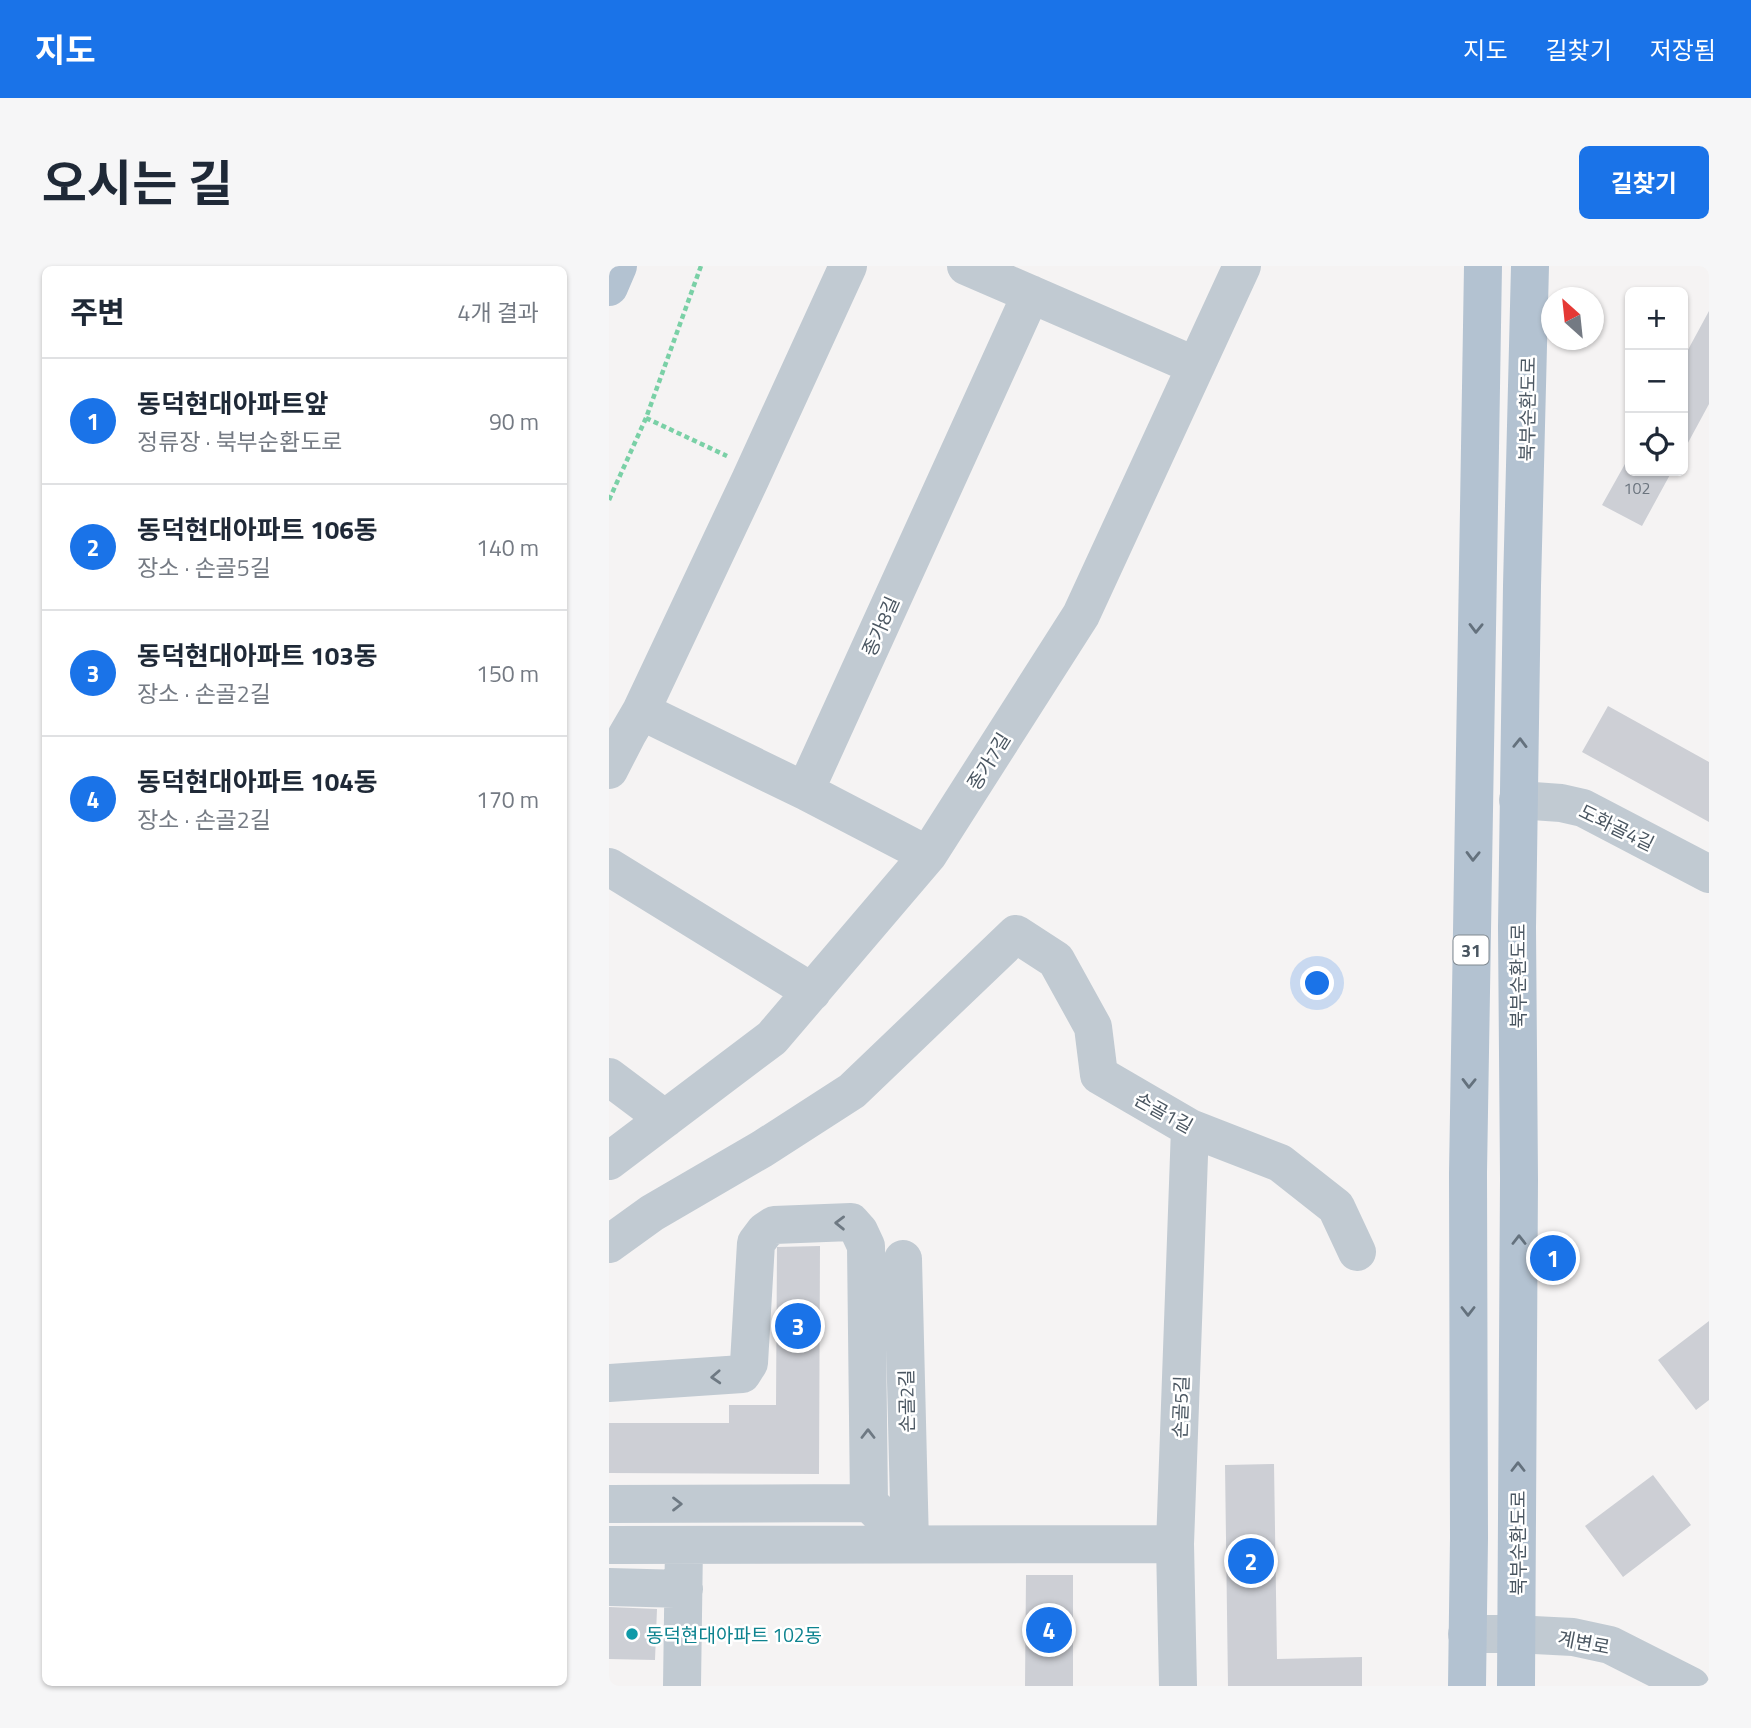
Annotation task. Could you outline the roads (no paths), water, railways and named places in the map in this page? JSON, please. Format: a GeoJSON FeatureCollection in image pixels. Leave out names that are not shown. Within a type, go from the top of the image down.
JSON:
{"type":"FeatureCollection","features":[{"type":"Feature","properties":{"kind":"main road"},"geometry":{"type":"LineString","coordinates":[[609,287],[618,266]]}},
{"type":"Feature","properties":{"kind":"main road"},"geometry":{"type":"LineString","coordinates":[[1472,266],[1477,587]]}},
{"type":"Feature","properties":{"kind":"main road","name":"31"},"geometry":{"type":"LineString","coordinates":[[1467,1686],[1468,1173],[1483,266]]}},
{"type":"Feature","properties":{"kind":"main road","name":"북부순환도로"},"geometry":{"type":"LineString","coordinates":[[1516,1686],[1518,800],[1530,266]]}},
{"type":"Feature","properties":{"kind":"main road"},"geometry":{"type":"LineString","coordinates":[[1522,586],[1546,266]]}},
{"type":"Feature","properties":{"kind":"street"},"geometry":{"type":"LineString","coordinates":[[609,771],[641,711],[848,266]]}},
{"type":"Feature","properties":{"kind":"street"},"geometry":{"type":"LineString","coordinates":[[966,266],[1196,366]]}},
{"type":"Feature","properties":{"kind":"street","name":"종가7길"},"geometry":{"type":"LineString","coordinates":[[609,1161],[772,1038],[928,856],[1081,615],[1242,266]]}},
{"type":"Feature","properties":{"kind":"street","name":"종가8길"},"geometry":{"type":"LineString","coordinates":[[805,791],[1031,295]]}},
{"type":"Feature","properties":{"kind":"street"},"geometry":{"type":"LineString","coordinates":[[641,711],[805,791],[928,856]]}},
{"type":"Feature","properties":{"kind":"street","name":"도화골4길"},"geometry":{"type":"LineString","coordinates":[[1518,800],[1561,803],[1583,808],[1709,874]]}},
{"type":"Feature","properties":{"kind":"street"},"geometry":{"type":"LineString","coordinates":[[609,867],[812,992]]}},
{"type":"Feature","properties":{"kind":"street","name":"손골1길"},"geometry":{"type":"LineString","coordinates":[[609,1244],[652,1213],[762,1149],[852,1091],[1016,934],[1056,960],[1093,1027],[1098,1075],[1190,1128],[1280,1163],[1336,1207],[1357,1252]]}},
{"type":"Feature","properties":{"kind":"street"},"geometry":{"type":"LineString","coordinates":[[609,1077],[666,1119]]}},
{"type":"Feature","properties":{"kind":"street","name":"손골5길"},"geometry":{"type":"LineString","coordinates":[[1178,1686],[1175,1544],[1190,1128]]}},
{"type":"Feature","properties":{"kind":"street"},"geometry":{"type":"LineString","coordinates":[[609,1383],[742,1374],[748,1363],[756,1243],[765,1231],[774,1225],[851,1223],[859,1231],[866,1246],[869,1503],[910,1544]]}},
{"type":"Feature","properties":{"kind":"street","name":"손골2길"},"geometry":{"type":"LineString","coordinates":[[903,1259],[910,1544]]}},
{"type":"Feature","properties":{"kind":"street"},"geometry":{"type":"LineString","coordinates":[[609,1504],[869,1503]]}},
{"type":"Feature","properties":{"kind":"street"},"geometry":{"type":"LineString","coordinates":[[609,1545],[1175,1544]]}},
{"type":"Feature","properties":{"kind":"street"},"geometry":{"type":"LineString","coordinates":[[682,1686],[684,1545]]}},
{"type":"Feature","properties":{"kind":"street"},"geometry":{"type":"LineString","coordinates":[[609,1587],[684,1589]]}},
{"type":"Feature","properties":{"kind":"street","name":"계변로"},"geometry":{"type":"LineString","coordinates":[[1467,1634],[1573,1637],[1610,1645],[1691,1686]]}},
{"type":"Feature","properties":{"kind":"place","name":"동덕현대아파트앞"},"geometry":{"type":"Point","coordinates":[1553,1258]}},
{"type":"Feature","properties":{"kind":"place","name":"동덕현대아파트 103동"},"geometry":{"type":"Point","coordinates":[798,1326]}},
{"type":"Feature","properties":{"kind":"place","name":"동덕현대아파트 106동"},"geometry":{"type":"Point","coordinates":[1251,1561]}},
{"type":"Feature","properties":{"kind":"place","name":"동덕현대아파트 104동"},"geometry":{"type":"Point","coordinates":[1049,1630]}},
{"type":"Feature","properties":{"kind":"place","name":"동덕현대아파트 102동"},"geometry":{"type":"Point","coordinates":[632,1634]}}]}
